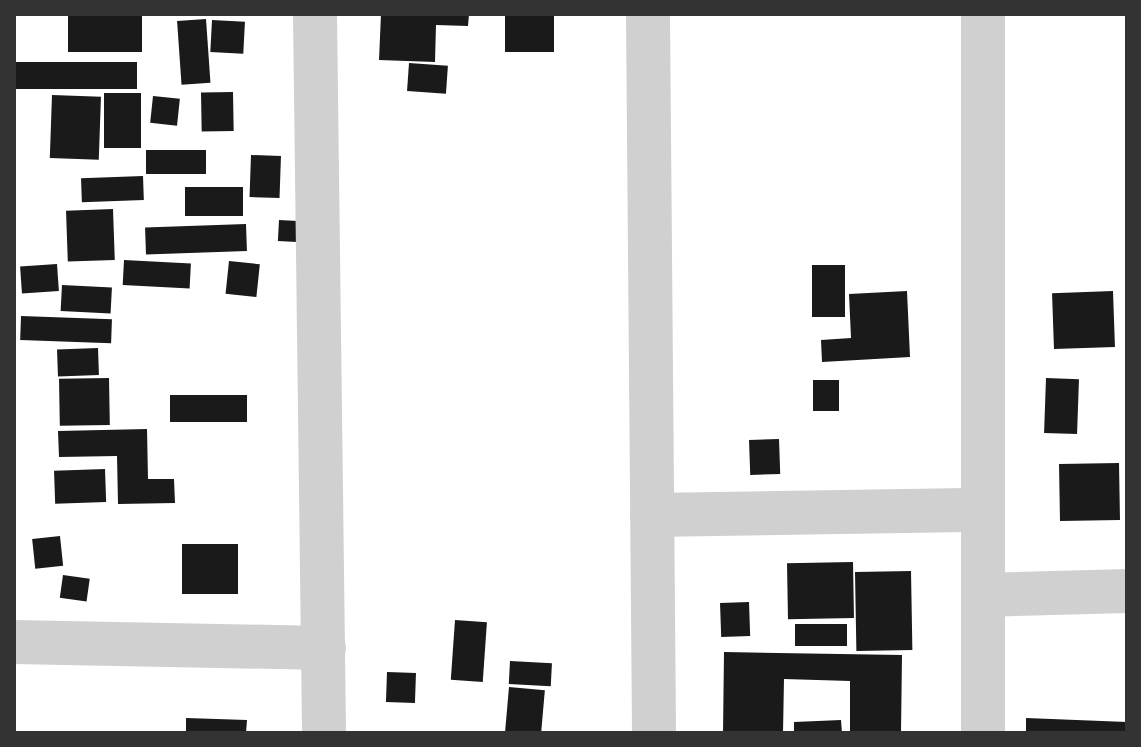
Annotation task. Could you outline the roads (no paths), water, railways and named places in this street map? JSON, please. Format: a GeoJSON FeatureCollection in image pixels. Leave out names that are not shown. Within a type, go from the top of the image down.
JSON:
{"type":"FeatureCollection","features":[{"type":"Feature","properties":{"kind":"street"},"geometry":{"type":"LineString","coordinates":[[315,14],[324,733]]}},
{"type":"Feature","properties":{"kind":"street"},"geometry":{"type":"LineString","coordinates":[[648,14],[654,733]]}},
{"type":"Feature","properties":{"kind":"street"},"geometry":{"type":"LineString","coordinates":[[983,14],[983,733]]}},
{"type":"Feature","properties":{"kind":"street"},"geometry":{"type":"LineString","coordinates":[[652,515],[983,510]]}},
{"type":"Feature","properties":{"kind":"street"},"geometry":{"type":"LineString","coordinates":[[983,595],[1127,591]]}},
{"type":"Feature","properties":{"kind":"street"},"geometry":{"type":"LineString","coordinates":[[14,642],[324,648]]}}]}
